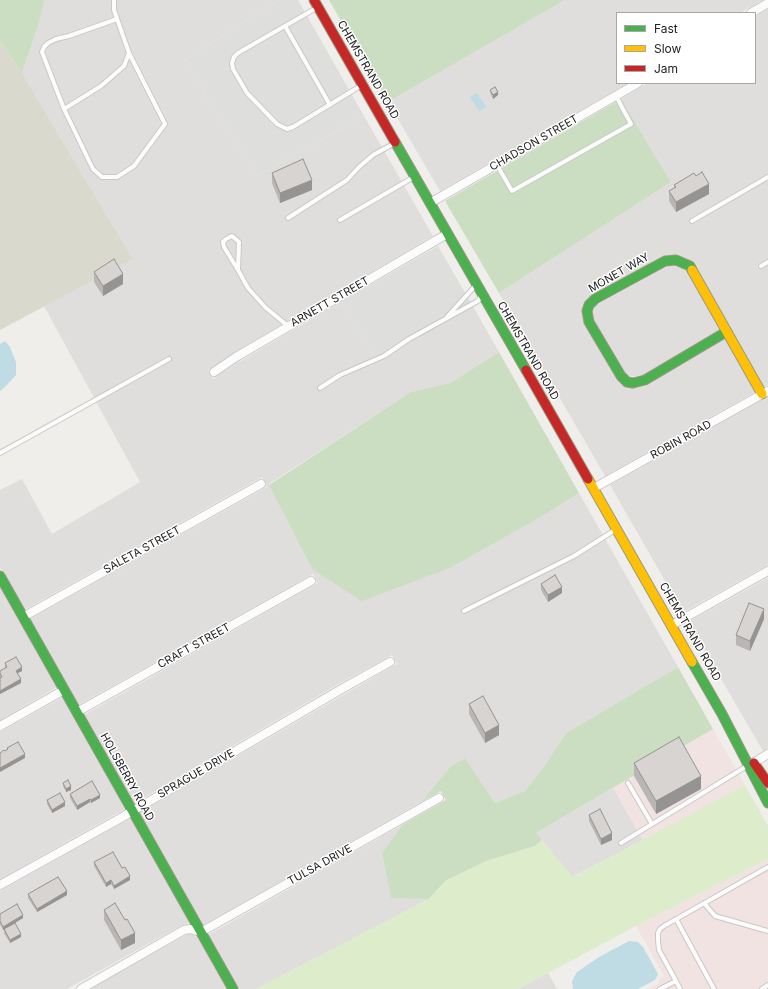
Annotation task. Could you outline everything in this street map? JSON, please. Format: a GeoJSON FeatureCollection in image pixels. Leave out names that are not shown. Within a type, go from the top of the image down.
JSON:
{"type":"FeatureCollection","features":[{"type":"Feature","properties":{"kind":"street","name":"CHEMSTRAND ROAD"},"geometry":{"type":"LineString","coordinates":[[316,3],[751,764],[768,803]]}},
{"type":"Feature","properties":{"kind":"street"},"geometry":{"type":"LineString","coordinates":[[753,12],[768,3]]}},
{"type":"Feature","properties":{"kind":"street","name":"CHADSON STREET"},"geometry":{"type":"LineString","coordinates":[[430,204],[636,84]]}},
{"type":"Feature","properties":{"kind":"street","name":"ARNETT STREET"},"geometry":{"type":"LineString","coordinates":[[214,372],[289,326],[447,234]]}},
{"type":"Feature","properties":{"kind":"street","name":"MONET WAY"},"geometry":{"type":"LineString","coordinates":[[726,332],[645,380],[633,383],[627,382],[621,376],[589,322],[587,311],[589,305],[595,299],[665,261],[676,260],[690,266],[726,332],[765,392]]}},
{"type":"Feature","properties":{"kind":"street","name":"ROBIN ROAD"},"geometry":{"type":"LineString","coordinates":[[594,488],[765,392]]}},
{"type":"Feature","properties":{"kind":"street","name":"SALETA STREET"},"geometry":{"type":"LineString","coordinates":[[23,617],[261,484]]}},
{"type":"Feature","properties":{"kind":"street"},"geometry":{"type":"LineString","coordinates":[[672,625],[768,571]]}},
{"type":"Feature","properties":{"kind":"street","name":"HOLSBERRY ROAD"},"geometry":{"type":"LineString","coordinates":[[0,576],[233,989]]}},
{"type":"Feature","properties":{"kind":"street","name":"CRAFT STREET"},"geometry":{"type":"LineString","coordinates":[[77,712],[311,580]]}},
{"type":"Feature","properties":{"kind":"street","name":"SPRAGUE DRIVE"},"geometry":{"type":"LineString","coordinates":[[0,885],[132,811],[390,662]]}},
{"type":"Feature","properties":{"kind":"street"},"geometry":{"type":"LineString","coordinates":[[0,726],[64,690]]}},
{"type":"Feature","properties":{"kind":"street"},"geometry":{"type":"LineString","coordinates":[[751,764],[768,754]]}},
{"type":"Feature","properties":{"kind":"street","name":"CHEMSTRAND ROAD"},"geometry":{"type":"LineString","coordinates":[[751,764],[768,784]]}},
{"type":"Feature","properties":{"kind":"street","name":"TULSA DRIVE"},"geometry":{"type":"LineString","coordinates":[[201,932],[439,798]]}},
{"type":"Feature","properties":{"kind":"street"},"geometry":{"type":"LineString","coordinates":[[81,989],[184,930],[190,929],[201,932]]}},
{"type":"Feature","properties":{"kind":"lane"},"geometry":{"type":"LineString","coordinates":[[114,0],[114,10],[130,53],[165,124],[134,166],[117,177],[102,177],[93,169],[64,109],[42,52],[48,43],[56,39],[117,19]]}},
{"type":"Feature","properties":{"kind":"lane"},"geometry":{"type":"LineString","coordinates":[[316,3],[285,26],[238,53],[234,57],[232,69],[247,93],[272,120],[287,129],[293,127],[362,85]]}},
{"type":"Feature","properties":{"kind":"lane"},"geometry":{"type":"LineString","coordinates":[[285,26],[330,105]]}},
{"type":"Feature","properties":{"kind":"lane"},"geometry":{"type":"LineString","coordinates":[[64,109],[101,86],[124,66],[130,53]]}},
{"type":"Feature","properties":{"kind":"lane"},"geometry":{"type":"LineString","coordinates":[[497,165],[512,191],[632,124],[616,96]]}},
{"type":"Feature","properties":{"kind":"lane"},"geometry":{"type":"LineString","coordinates":[[288,218],[348,180],[359,167],[373,155],[396,143]]}},
{"type":"Feature","properties":{"kind":"lane"},"geometry":{"type":"LineString","coordinates":[[340,220],[415,177]]}},
{"type":"Feature","properties":{"kind":"lane"},"geometry":{"type":"LineString","coordinates":[[692,221],[768,177]]}},
{"type":"Feature","properties":{"kind":"lane"},"geometry":{"type":"LineString","coordinates":[[238,270],[239,242],[232,236],[223,242],[224,247],[253,295],[266,308],[289,326]]}},
{"type":"Feature","properties":{"kind":"lane"},"geometry":{"type":"LineString","coordinates":[[761,266],[768,262]]}},
{"type":"Feature","properties":{"kind":"lane"},"geometry":{"type":"LineString","coordinates":[[445,320],[476,285]]}},
{"type":"Feature","properties":{"kind":"lane"},"geometry":{"type":"LineString","coordinates":[[320,388],[340,375],[384,356],[409,339],[479,300],[481,293]]}},
{"type":"Feature","properties":{"kind":"lane"},"geometry":{"type":"LineString","coordinates":[[0,452],[169,359]]}},
{"type":"Feature","properties":{"kind":"lane"},"geometry":{"type":"LineString","coordinates":[[464,611],[574,556],[617,528]]}},
{"type":"Feature","properties":{"kind":"lane"},"geometry":{"type":"LineString","coordinates":[[621,843],[751,764]]}},
{"type":"Feature","properties":{"kind":"lane"},"geometry":{"type":"LineString","coordinates":[[628,783],[652,824]]}},
{"type":"Feature","properties":{"kind":"lane"},"geometry":{"type":"LineString","coordinates":[[680,989],[659,950],[658,933],[660,929],[768,867]]}},
{"type":"Feature","properties":{"kind":"lane"},"geometry":{"type":"LineString","coordinates":[[704,904],[715,916],[768,931]]}},
{"type":"Feature","properties":{"kind":"lane"},"geometry":{"type":"LineString","coordinates":[[676,919],[714,989]]}},
{"type":"Feature","properties":{"kind":"lane"},"geometry":{"type":"LineString","coordinates":[[660,989],[676,981]]}},
{"type":"Feature","properties":{"kind":"lane"},"geometry":{"type":"LineString","coordinates":[[762,989],[768,985]]}},
{"type":"Feature","properties":{"kind":"shaded area"},"geometry":{"type":"Polygon","coordinates":[[[46,0],[279,0],[184,60],[257,176],[364,116],[433,236],[233,353],[208,370],[213,379],[341,302],[376,358],[471,303],[499,352],[450,383],[411,392],[269,484],[312,569],[452,567],[541,517],[579,493],[678,667],[566,733],[545,765],[525,791],[495,803],[465,758],[451,766],[421,802],[202,926],[139,813],[397,664],[392,655],[342,682],[133,804],[84,715],[318,583],[313,574],[78,705],[30,619],[267,487],[262,477],[24,610],[0,567],[0,490],[22,479],[52,534],[140,482],[44,306],[133,259],[22,73],[38,26],[44,2],[46,0]]]}},
{"type":"Feature","properties":{"kind":"shaded area"},"geometry":{"type":"Polygon","coordinates":[[[279,0],[298,0],[364,116],[257,176],[184,60],[279,0]]]}},
{"type":"Feature","properties":{"kind":"shaded area"},"geometry":{"type":"Polygon","coordinates":[[[565,0],[763,0],[742,12],[616,12],[616,84],[626,84],[440,191],[388,102],[565,0]]]}},
{"type":"Feature","properties":{"kind":"shaded area"},"geometry":{"type":"Polygon","coordinates":[[[768,9],[768,385],[763,387],[677,255],[662,256],[593,295],[584,303],[582,312],[627,387],[634,388],[648,385],[725,339],[755,392],[605,476],[499,293],[671,182],[621,99],[646,84],[756,84],[756,16],[768,9]]]}},
{"type":"Feature","properties":{"kind":"shaded area"},"geometry":{"type":"Polygon","coordinates":[[[0,41],[22,73],[133,259],[0,330],[0,41]]]}},
{"type":"Feature","properties":{"kind":"shaded area"},"geometry":{"type":"Polygon","coordinates":[[[438,246],[471,303],[376,358],[341,302],[438,246]]]}},
{"type":"Feature","properties":{"kind":"shaded area"},"geometry":{"type":"Polygon","coordinates":[[[676,265],[687,270],[719,330],[643,375],[629,377],[625,373],[593,320],[593,308],[667,266],[676,265]]]}},
{"type":"Feature","properties":{"kind":"shaded area"},"geometry":{"type":"Polygon","coordinates":[[[768,397],[768,565],[683,612],[610,485],[768,397]]]}},
{"type":"Feature","properties":{"kind":"shaded area"},"geometry":{"type":"Polygon","coordinates":[[[768,578],[768,748],[763,751],[688,622],[768,578]]]}},
{"type":"Feature","properties":{"kind":"shaded area"},"geometry":{"type":"Polygon","coordinates":[[[0,586],[57,687],[0,720],[0,586]]]}},
{"type":"Feature","properties":{"kind":"shaded area"},"geometry":{"type":"Polygon","coordinates":[[[63,697],[125,809],[0,879],[0,732],[63,697]]]}},
{"type":"Feature","properties":{"kind":"shaded area"},"geometry":{"type":"Polygon","coordinates":[[[713,729],[745,785],[643,840],[613,788],[713,729]]]}},
{"type":"Feature","properties":{"kind":"shaded area"},"geometry":{"type":"Polygon","coordinates":[[[613,788],[643,840],[572,877],[536,833],[613,788]]]}},
{"type":"Feature","properties":{"kind":"shaded area"},"geometry":{"type":"Polygon","coordinates":[[[131,818],[190,923],[182,925],[67,989],[0,989],[0,891],[131,818]]]}},
{"type":"Feature","properties":{"kind":"shaded area"},"geometry":{"type":"Polygon","coordinates":[[[402,825],[382,853],[391,897],[429,899],[256,989],[238,989],[208,935],[402,825]]]}},
{"type":"Feature","properties":{"kind":"shaded area"},"geometry":{"type":"Polygon","coordinates":[[[768,859],[768,989],[647,989],[658,984],[660,978],[664,976],[636,926],[768,859]]]}},
{"type":"Feature","properties":{"kind":"shaded area"},"geometry":{"type":"Polygon","coordinates":[[[191,934],[198,936],[228,989],[89,989],[186,935],[191,934]]]}},
{"type":"Feature","properties":{"kind":"shaded area"},"geometry":{"type":"Polygon","coordinates":[[[548,973],[557,989],[518,989],[548,973]]]}},
{"type":"Feature","properties":{"kind":"green space"},"geometry":{"type":"Polygon","coordinates":[[[0,0],[46,0],[44,2],[38,26],[22,73],[0,41],[0,0]]]}},
{"type":"Feature","properties":{"kind":"green space"},"geometry":{"type":"Polygon","coordinates":[[[329,0],[565,0],[388,102],[329,0]]]}},
{"type":"Feature","properties":{"kind":"green space"},"geometry":{"type":"Polygon","coordinates":[[[621,99],[671,182],[499,293],[445,201],[621,99]]]}},
{"type":"Feature","properties":{"kind":"green space"},"geometry":{"type":"Polygon","coordinates":[[[499,352],[579,493],[541,517],[452,567],[362,601],[312,569],[269,485],[411,392],[450,383],[499,352]]]}},
{"type":"Feature","properties":{"kind":"green space"},"geometry":{"type":"Polygon","coordinates":[[[678,667],[713,729],[536,833],[542,840],[535,846],[486,861],[445,881],[429,899],[391,898],[382,853],[402,825],[446,800],[441,791],[421,802],[451,766],[465,758],[495,803],[525,791],[545,765],[566,733],[678,667]]]}},
{"type":"Feature","properties":{"kind":"green space"},"geometry":{"type":"Polygon","coordinates":[[[745,785],[768,826],[768,859],[636,926],[518,989],[256,989],[429,899],[445,881],[486,861],[535,846],[542,840],[573,877],[745,785]]]}},
{"type":"Feature","properties":{"kind":"water"},"geometry":{"type":"Polygon","coordinates":[[[477,93],[486,107],[479,111],[470,97],[477,93]]]}},
{"type":"Feature","properties":{"kind":"water"},"geometry":{"type":"Polygon","coordinates":[[[5,341],[10,347],[16,362],[16,375],[0,391],[0,344],[5,341]]]}},
{"type":"Feature","properties":{"kind":"water"},"geometry":{"type":"Polygon","coordinates":[[[629,941],[638,942],[643,947],[658,974],[655,980],[638,989],[573,989],[572,981],[577,972],[599,957],[629,941]]]}},
{"type":"Feature","properties":{"kind":"building"},"geometry":{"type":"Polygon","coordinates":[[[495,87],[498,92],[493,95],[490,90],[495,87]]]}},
{"type":"Feature","properties":{"kind":"building"},"geometry":{"type":"Polygon","coordinates":[[[303,159],[312,180],[280,193],[272,173],[303,159]]]}},
{"type":"Feature","properties":{"kind":"building"},"geometry":{"type":"Polygon","coordinates":[[[702,172],[709,184],[676,202],[669,191],[676,187],[674,185],[694,173],[696,176],[702,172]]]}},
{"type":"Feature","properties":{"kind":"building"},"geometry":{"type":"Polygon","coordinates":[[[114,259],[123,274],[103,286],[94,272],[114,259]]]}},
{"type":"Feature","properties":{"kind":"building"},"geometry":{"type":"Polygon","coordinates":[[[555,575],[562,587],[548,595],[541,584],[555,575]]]}},
{"type":"Feature","properties":{"kind":"building"},"geometry":{"type":"Polygon","coordinates":[[[749,603],[764,609],[750,641],[736,635],[749,603]]]}},
{"type":"Feature","properties":{"kind":"building"},"geometry":{"type":"Polygon","coordinates":[[[16,657],[22,667],[16,671],[21,679],[0,691],[0,678],[2,677],[0,671],[7,667],[5,663],[16,657]]]}},
{"type":"Feature","properties":{"kind":"building"},"geometry":{"type":"Polygon","coordinates":[[[483,696],[499,725],[485,733],[469,704],[483,696]]]}},
{"type":"Feature","properties":{"kind":"building"},"geometry":{"type":"Polygon","coordinates":[[[679,737],[701,776],[656,801],[634,763],[679,737]]]}},
{"type":"Feature","properties":{"kind":"building"},"geometry":{"type":"Polygon","coordinates":[[[18,742],[25,754],[0,768],[0,753],[18,742]]]}},
{"type":"Feature","properties":{"kind":"building"},"geometry":{"type":"Polygon","coordinates":[[[68,780],[71,786],[66,789],[63,783],[68,780]]]}},
{"type":"Feature","properties":{"kind":"building"},"geometry":{"type":"Polygon","coordinates":[[[92,781],[100,795],[77,806],[70,794],[92,781]]]}},
{"type":"Feature","properties":{"kind":"building"},"geometry":{"type":"Polygon","coordinates":[[[60,793],[65,802],[52,810],[47,800],[60,793]]]}},
{"type":"Feature","properties":{"kind":"building"},"geometry":{"type":"Polygon","coordinates":[[[600,809],[612,833],[601,839],[589,815],[600,809]]]}},
{"type":"Feature","properties":{"kind":"building"},"geometry":{"type":"Polygon","coordinates":[[[113,852],[122,868],[125,867],[130,876],[114,886],[111,880],[106,883],[94,862],[113,852]]]}},
{"type":"Feature","properties":{"kind":"building"},"geometry":{"type":"Polygon","coordinates":[[[58,877],[67,891],[37,909],[28,894],[58,877]]]}},
{"type":"Feature","properties":{"kind":"building"},"geometry":{"type":"Polygon","coordinates":[[[115,903],[135,933],[121,940],[104,910],[115,903]]]}},
{"type":"Feature","properties":{"kind":"building"},"geometry":{"type":"Polygon","coordinates":[[[17,904],[23,915],[3,927],[0,921],[0,914],[17,904]]]}},
{"type":"Feature","properties":{"kind":"building"},"geometry":{"type":"Polygon","coordinates":[[[15,923],[21,934],[10,940],[4,929],[15,923]]]}},
{"type":"Feature","properties":{"kind":"traffic: fast"},"geometry":{"type":"LineString","coordinates":[[395,142],[526,370]]}},
{"type":"Feature","properties":{"kind":"traffic: fast"},"geometry":{"type":"LineString","coordinates":[[692,270],[690,266],[676,260],[665,261],[595,299],[589,305],[587,311],[589,322],[621,376],[627,382],[633,383],[645,380],[726,332]]}},
{"type":"Feature","properties":{"kind":"traffic: fast"},"geometry":{"type":"LineString","coordinates":[[0,576],[233,989]]}},
{"type":"Feature","properties":{"kind":"traffic: fast"},"geometry":{"type":"LineString","coordinates":[[692,662],[722,714],[768,803]]}},
{"type":"Feature","properties":{"kind":"traffic: slow"},"geometry":{"type":"LineString","coordinates":[[692,270],[762,394]]}},
{"type":"Feature","properties":{"kind":"traffic: slow"},"geometry":{"type":"LineString","coordinates":[[588,479],[692,662]]}},
{"type":"Feature","properties":{"kind":"traffic: jam"},"geometry":{"type":"LineString","coordinates":[[314,0],[395,142]]}},
{"type":"Feature","properties":{"kind":"traffic: jam"},"geometry":{"type":"LineString","coordinates":[[526,370],[588,479]]}},
{"type":"Feature","properties":{"kind":"traffic: jam"},"geometry":{"type":"LineString","coordinates":[[754,763],[768,783]]}}]}
